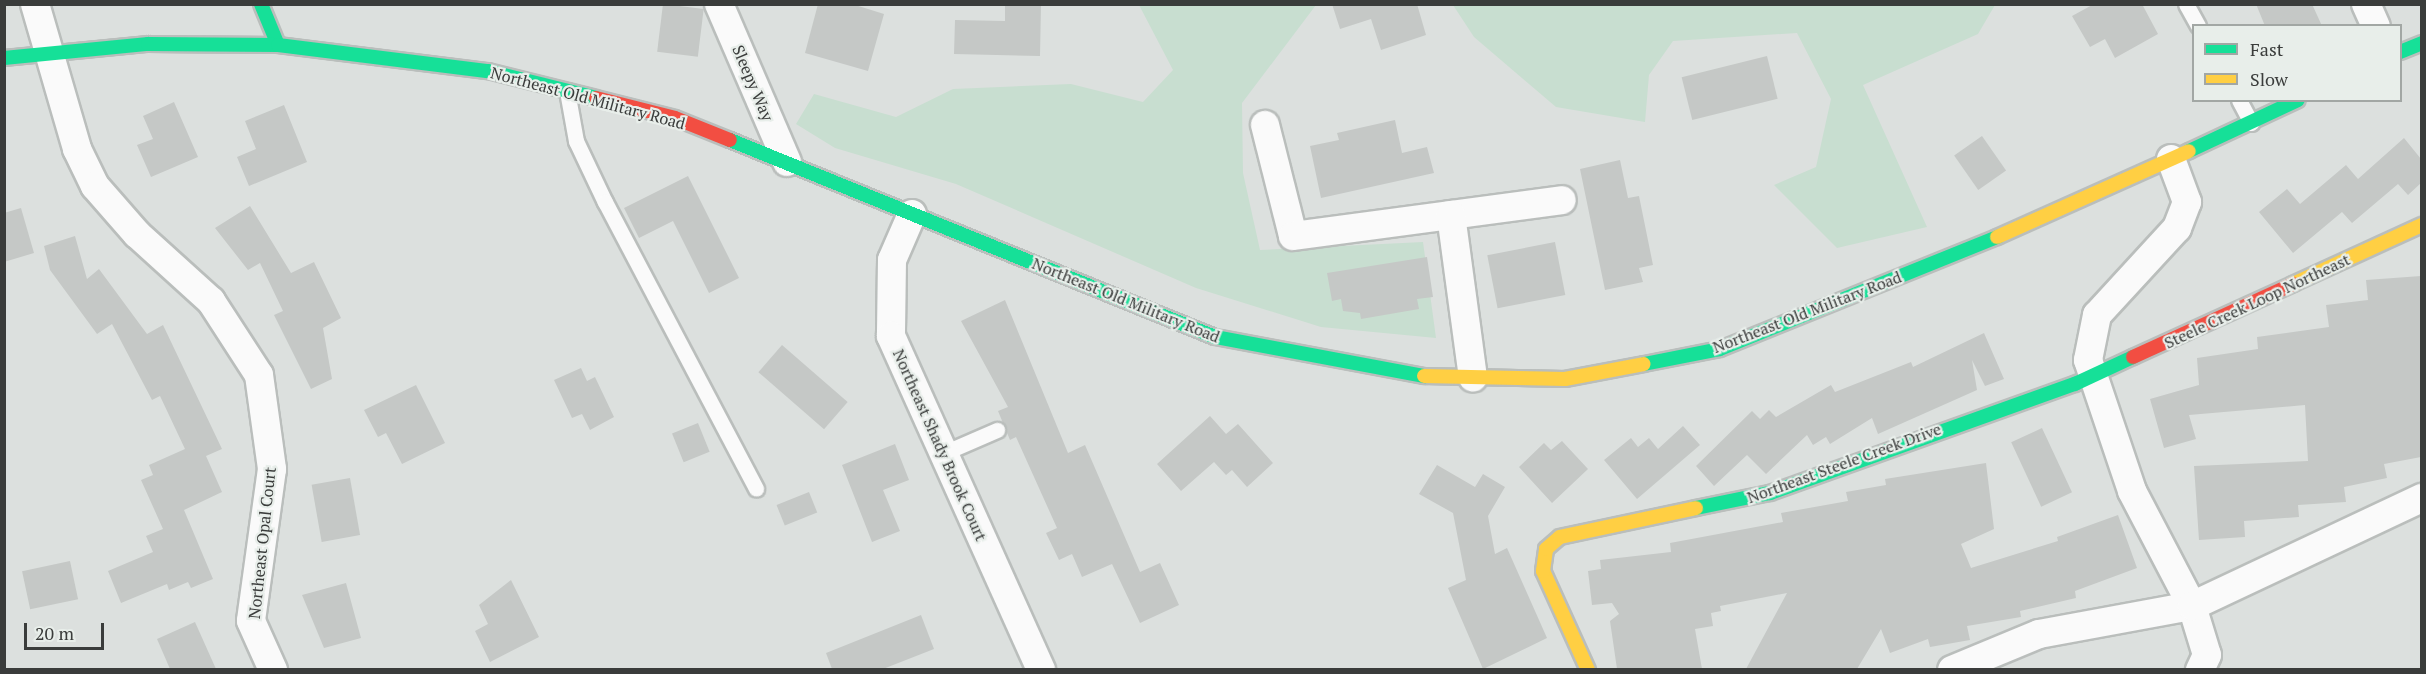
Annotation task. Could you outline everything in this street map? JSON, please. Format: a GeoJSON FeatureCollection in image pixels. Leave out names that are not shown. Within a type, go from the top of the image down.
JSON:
{"type":"FeatureCollection","features":[{"type":"Feature","properties":{"kind":"street","name":"Northeast Opal Court"},"geometry":{"type":"LineString","coordinates":[[35,4],[77,149],[95,186],[137,234],[211,301],[259,375],[272,469],[251,621],[273,669]]}},
{"type":"Feature","properties":{"kind":"street"},"geometry":{"type":"LineString","coordinates":[[261,4],[278,45]]}},
{"type":"Feature","properties":{"kind":"street","name":"Sleepy Way"},"geometry":{"type":"LineString","coordinates":[[719,4],[787,162]]}},
{"type":"Feature","properties":{"kind":"street"},"geometry":{"type":"LineString","coordinates":[[2366,4],[2375,24]]}},
{"type":"Feature","properties":{"kind":"street"},"geometry":{"type":"LineString","coordinates":[[2402,51],[2421,43]]}},
{"type":"Feature","properties":{"kind":"street","name":"Northeast Old Military Road"},"geometry":{"type":"LineString","coordinates":[[4,58],[148,44],[278,45],[488,71],[675,118],[1215,338],[1402,376],[1473,378],[1565,379],[1720,349],[2058,212],[2294,102]]}},
{"type":"Feature","properties":{"kind":"street"},"geometry":{"type":"LineString","coordinates":[[1265,125],[1293,236],[1562,200]]}},
{"type":"Feature","properties":{"kind":"street"},"geometry":{"type":"LineString","coordinates":[[2171,159],[2187,202],[2177,228],[2097,315],[2088,360],[2132,491],[2192,606],[2207,656],[2200,669]]}},
{"type":"Feature","properties":{"kind":"street","name":"Northeast Shady Brook Court"},"geometry":{"type":"LineString","coordinates":[[912,214],[892,260],[891,336],[1041,669]]}},
{"type":"Feature","properties":{"kind":"street"},"geometry":{"type":"LineString","coordinates":[[1451,215],[1473,378]]}},
{"type":"Feature","properties":{"kind":"street","name":"Steele Creek Loop Northeast"},"geometry":{"type":"LineString","coordinates":[[2093,376],[2421,225]]}},
{"type":"Feature","properties":{"kind":"street","name":"Northeast Steele Creek Drive"},"geometry":{"type":"LineString","coordinates":[[1588,669],[1543,571],[1546,549],[1560,537],[1770,493],[2093,376]]}},
{"type":"Feature","properties":{"kind":"street"},"geometry":{"type":"LineString","coordinates":[[1952,669],[2039,634],[2192,606],[2421,498]]}},
{"type":"Feature","properties":{"kind":"lane"},"geometry":{"type":"LineString","coordinates":[[2186,4],[2197,24]]}},
{"type":"Feature","properties":{"kind":"lane"},"geometry":{"type":"LineString","coordinates":[[567,91],[576,141],[605,202],[756,489]]}},
{"type":"Feature","properties":{"kind":"lane"},"geometry":{"type":"LineString","coordinates":[[2240,102],[2251,123]]}},
{"type":"Feature","properties":{"kind":"lane"},"geometry":{"type":"LineString","coordinates":[[944,453],[997,430]]}},
{"type":"Feature","properties":{"kind":"green space"},"geometry":{"type":"Polygon","coordinates":[[[1139,5],[1316,5],[1242,103],[1243,173],[1260,250],[1423,242],[1436,338],[1321,327],[1196,288],[956,184],[835,148],[796,124],[814,94],[896,117],[953,89],[1071,84],[1143,102],[1173,70],[1139,5]]]}},
{"type":"Feature","properties":{"kind":"green space"},"geometry":{"type":"Polygon","coordinates":[[[1453,5],[1995,5],[1978,34],[1863,85],[1927,227],[1837,248],[1774,185],[1816,167],[1831,99],[1797,33],[1673,41],[1649,75],[1645,122],[1556,107],[1474,37],[1453,5]]]}},
{"type":"Feature","properties":{"kind":"building"},"geometry":{"type":"Polygon","coordinates":[[[663,4],[704,9],[698,57],[657,52],[663,4]]]}},
{"type":"Feature","properties":{"kind":"building"},"geometry":{"type":"Polygon","coordinates":[[[818,4],[852,4],[884,14],[868,71],[805,53],[818,4]]]}},
{"type":"Feature","properties":{"kind":"building"},"geometry":{"type":"Polygon","coordinates":[[[1005,4],[1041,4],[1040,56],[954,54],[955,20],[1005,21],[1005,4]]]}},
{"type":"Feature","properties":{"kind":"building"},"geometry":{"type":"Polygon","coordinates":[[[1332,4],[1417,4],[1426,35],[1381,50],[1371,19],[1340,29],[1332,4]]]}},
{"type":"Feature","properties":{"kind":"building"},"geometry":{"type":"Polygon","coordinates":[[[2094,4],[2142,4],[2158,34],[2115,58],[2105,39],[2090,47],[2072,16],[2094,4]]]}},
{"type":"Feature","properties":{"kind":"building"},"geometry":{"type":"Polygon","coordinates":[[[2256,4],[2312,4],[2321,24],[2264,24],[2256,4]]]}},
{"type":"Feature","properties":{"kind":"building"},"geometry":{"type":"Polygon","coordinates":[[[1767,56],[1778,99],[1692,120],[1682,77],[1767,56]]]}},
{"type":"Feature","properties":{"kind":"building"},"geometry":{"type":"Polygon","coordinates":[[[174,102],[198,157],[151,177],[137,145],[153,139],[143,116],[174,102]]]}},
{"type":"Feature","properties":{"kind":"building"},"geometry":{"type":"Polygon","coordinates":[[[284,105],[307,162],[249,186],[237,157],[256,149],[245,121],[284,105]]]}},
{"type":"Feature","properties":{"kind":"building"},"geometry":{"type":"Polygon","coordinates":[[[1395,120],[1402,153],[1427,147],[1434,173],[1321,198],[1310,146],[1339,140],[1337,133],[1395,120]]]}},
{"type":"Feature","properties":{"kind":"building"},"geometry":{"type":"Polygon","coordinates":[[[1982,136],[2006,170],[1978,190],[1954,156],[1982,136]]]}},
{"type":"Feature","properties":{"kind":"building"},"geometry":{"type":"Polygon","coordinates":[[[2404,138],[2421,159],[2421,183],[2408,195],[2398,184],[2352,223],[2342,212],[2293,253],[2259,212],[2287,189],[2300,204],[2346,165],[2358,179],[2404,138]]]}},
{"type":"Feature","properties":{"kind":"building"},"geometry":{"type":"Polygon","coordinates":[[[1620,160],[1628,198],[1639,196],[1653,265],[1639,268],[1643,282],[1605,290],[1580,169],[1620,160]]]}},
{"type":"Feature","properties":{"kind":"building"},"geometry":{"type":"Polygon","coordinates":[[[688,176],[739,278],[709,293],[673,221],[639,238],[624,208],[688,176]]]}},
{"type":"Feature","properties":{"kind":"building"},"geometry":{"type":"Polygon","coordinates":[[[250,206],[291,273],[314,262],[341,318],[323,328],[332,379],[311,389],[274,315],[283,311],[260,263],[248,270],[215,228],[250,206]]]}},
{"type":"Feature","properties":{"kind":"building"},"geometry":{"type":"Polygon","coordinates":[[[21,208],[34,253],[4,262],[4,213],[21,208]]]}},
{"type":"Feature","properties":{"kind":"building"},"geometry":{"type":"Polygon","coordinates":[[[75,236],[87,279],[99,269],[147,334],[163,325],[222,449],[206,456],[222,492],[184,510],[213,579],[191,588],[188,582],[169,590],[167,584],[121,603],[108,571],[153,552],[146,536],[163,529],[141,480],[153,475],[149,465],[185,449],[160,396],[152,400],[112,324],[97,334],[50,270],[44,246],[75,236]]]}},
{"type":"Feature","properties":{"kind":"building"},"geometry":{"type":"Polygon","coordinates":[[[1555,242],[1565,295],[1498,308],[1487,255],[1555,242]]]}},
{"type":"Feature","properties":{"kind":"building"},"geometry":{"type":"Polygon","coordinates":[[[1427,257],[1433,297],[1417,299],[1419,309],[1361,319],[1360,313],[1343,311],[1341,299],[1332,301],[1327,273],[1427,257]]]}},
{"type":"Feature","properties":{"kind":"building"},"geometry":{"type":"Polygon","coordinates":[[[2421,276],[2421,457],[2384,464],[2387,478],[2344,487],[2346,502],[2298,505],[2299,517],[2244,521],[2245,537],[2199,540],[2194,466],[2308,461],[2305,405],[2189,415],[2196,439],[2164,448],[2150,399],[2199,385],[2197,358],[2258,349],[2257,337],[2329,327],[2326,305],[2368,300],[2366,280],[2421,276]]]}},
{"type":"Feature","properties":{"kind":"building"},"geometry":{"type":"Polygon","coordinates":[[[1005,300],[1068,453],[1085,445],[1140,572],[1160,563],[1179,605],[1140,623],[1112,564],[1082,577],[1072,554],[1059,560],[1046,533],[1057,528],[1016,437],[1010,440],[998,411],[1008,407],[961,321],[1005,300]]]}},
{"type":"Feature","properties":{"kind":"building"},"geometry":{"type":"Polygon","coordinates":[[[1984,333],[2004,379],[1985,386],[1972,360],[1977,390],[1878,434],[1872,418],[1830,444],[1826,437],[1813,445],[1807,435],[1766,474],[1747,455],[1714,486],[1696,466],[1752,411],[1760,419],[1769,410],[1776,417],[1831,385],[1835,392],[1911,362],[1913,367],[1984,333]]]}},
{"type":"Feature","properties":{"kind":"building"},"geometry":{"type":"Polygon","coordinates":[[[782,345],[848,402],[824,429],[758,372],[782,345]]]}},
{"type":"Feature","properties":{"kind":"building"},"geometry":{"type":"Polygon","coordinates":[[[581,368],[587,381],[595,377],[614,417],[590,430],[582,414],[572,418],[554,380],[581,368]]]}},
{"type":"Feature","properties":{"kind":"building"},"geometry":{"type":"Polygon","coordinates":[[[416,385],[445,443],[402,464],[386,433],[378,437],[364,410],[416,385]]]}},
{"type":"Feature","properties":{"kind":"building"},"geometry":{"type":"Polygon","coordinates":[[[1210,416],[1226,434],[1238,424],[1273,463],[1247,487],[1232,470],[1226,475],[1214,462],[1181,491],[1157,464],[1210,416]]]}},
{"type":"Feature","properties":{"kind":"building"},"geometry":{"type":"Polygon","coordinates":[[[698,423],[710,452],[684,462],[672,433],[698,423]]]}},
{"type":"Feature","properties":{"kind":"building"},"geometry":{"type":"Polygon","coordinates":[[[1683,426],[1700,445],[1637,499],[1604,460],[1631,438],[1638,447],[1649,438],[1658,449],[1683,426]]]}},
{"type":"Feature","properties":{"kind":"building"},"geometry":{"type":"Polygon","coordinates":[[[2042,428],[2072,492],[2041,507],[2011,442],[2042,428]]]}},
{"type":"Feature","properties":{"kind":"building"},"geometry":{"type":"Polygon","coordinates":[[[1562,441],[1588,469],[1552,503],[1519,467],[1544,443],[1551,450],[1562,441]]]}},
{"type":"Feature","properties":{"kind":"building"},"geometry":{"type":"Polygon","coordinates":[[[895,444],[909,480],[883,490],[900,531],[872,542],[842,465],[895,444]]]}},
{"type":"Feature","properties":{"kind":"building"},"geometry":{"type":"Polygon","coordinates":[[[1986,463],[1994,529],[1961,544],[1971,568],[2058,541],[2057,537],[2118,515],[2137,568],[2075,591],[2076,598],[2020,611],[2021,617],[1967,626],[1970,640],[1930,647],[1928,639],[1890,653],[1881,629],[1857,669],[1746,669],[1787,593],[1720,606],[1721,611],[1711,613],[1713,626],[1695,629],[1702,669],[1617,669],[1610,621],[1619,614],[1612,603],[1592,605],[1588,571],[1601,569],[1600,560],[1671,552],[1670,543],[1783,522],[1781,513],[1848,501],[1846,492],[1886,485],[1885,479],[1986,463]]]}},
{"type":"Feature","properties":{"kind":"building"},"geometry":{"type":"Polygon","coordinates":[[[1437,465],[1475,487],[1483,474],[1505,487],[1488,516],[1495,554],[1507,548],[1547,638],[1483,669],[1448,588],[1466,580],[1453,513],[1419,494],[1437,465]]]}},
{"type":"Feature","properties":{"kind":"building"},"geometry":{"type":"Polygon","coordinates":[[[350,478],[360,535],[322,542],[312,485],[350,478]]]}},
{"type":"Feature","properties":{"kind":"building"},"geometry":{"type":"Polygon","coordinates":[[[809,492],[817,512],[785,526],[777,505],[809,492]]]}},
{"type":"Feature","properties":{"kind":"building"},"geometry":{"type":"Polygon","coordinates":[[[70,561],[78,599],[30,609],[22,571],[70,561]]]}},
{"type":"Feature","properties":{"kind":"building"},"geometry":{"type":"Polygon","coordinates":[[[511,580],[539,637],[490,662],[475,631],[488,624],[479,605],[511,580]]]}},
{"type":"Feature","properties":{"kind":"building"},"geometry":{"type":"Polygon","coordinates":[[[346,583],[361,638],[324,648],[302,595],[346,583]]]}},
{"type":"Feature","properties":{"kind":"building"},"geometry":{"type":"Polygon","coordinates":[[[921,615],[934,649],[883,669],[832,669],[826,653],[921,615]]]}},
{"type":"Feature","properties":{"kind":"building"},"geometry":{"type":"Polygon","coordinates":[[[195,622],[216,669],[170,669],[157,639],[195,622]]]}},
{"type":"Feature","properties":{"kind":"traffic: fast"},"geometry":{"type":"LineString","coordinates":[[261,4],[278,45]]}},
{"type":"Feature","properties":{"kind":"traffic: fast"},"geometry":{"type":"LineString","coordinates":[[2402,51],[2422,43]]}},
{"type":"Feature","properties":{"kind":"traffic: fast"},"geometry":{"type":"LineString","coordinates":[[4,58],[148,44],[278,45],[488,71],[596,98]]}},
{"type":"Feature","properties":{"kind":"traffic: fast"},"geometry":{"type":"LineString","coordinates":[[2189,151],[2294,102]]}},
{"type":"Feature","properties":{"kind":"traffic: fast"},"geometry":{"type":"LineString","coordinates":[[730,140],[1215,337],[1424,376]]}},
{"type":"Feature","properties":{"kind":"traffic: fast"},"geometry":{"type":"LineString","coordinates":[[1644,364],[1720,349],[1997,237]]}},
{"type":"Feature","properties":{"kind":"traffic: fast"},"geometry":{"type":"LineString","coordinates":[[1696,508],[1770,493],[2075,384],[2133,357]]}},
{"type":"Feature","properties":{"kind":"traffic: slow"},"geometry":{"type":"LineString","coordinates":[[1997,237],[2189,151]]}},
{"type":"Feature","properties":{"kind":"traffic: slow"},"geometry":{"type":"LineString","coordinates":[[2293,284],[2422,225]]}},
{"type":"Feature","properties":{"kind":"traffic: slow"},"geometry":{"type":"LineString","coordinates":[[1424,376],[1565,379],[1644,364]]}},
{"type":"Feature","properties":{"kind":"traffic: slow"},"geometry":{"type":"LineString","coordinates":[[1588,670],[1543,571],[1546,549],[1560,537],[1696,508]]}},
{"type":"Feature","properties":{"kind":"traffic: jam"},"geometry":{"type":"LineString","coordinates":[[596,98],[675,118],[730,140]]}},
{"type":"Feature","properties":{"kind":"traffic: jam"},"geometry":{"type":"LineString","coordinates":[[2133,357],[2293,284]]}}]}
